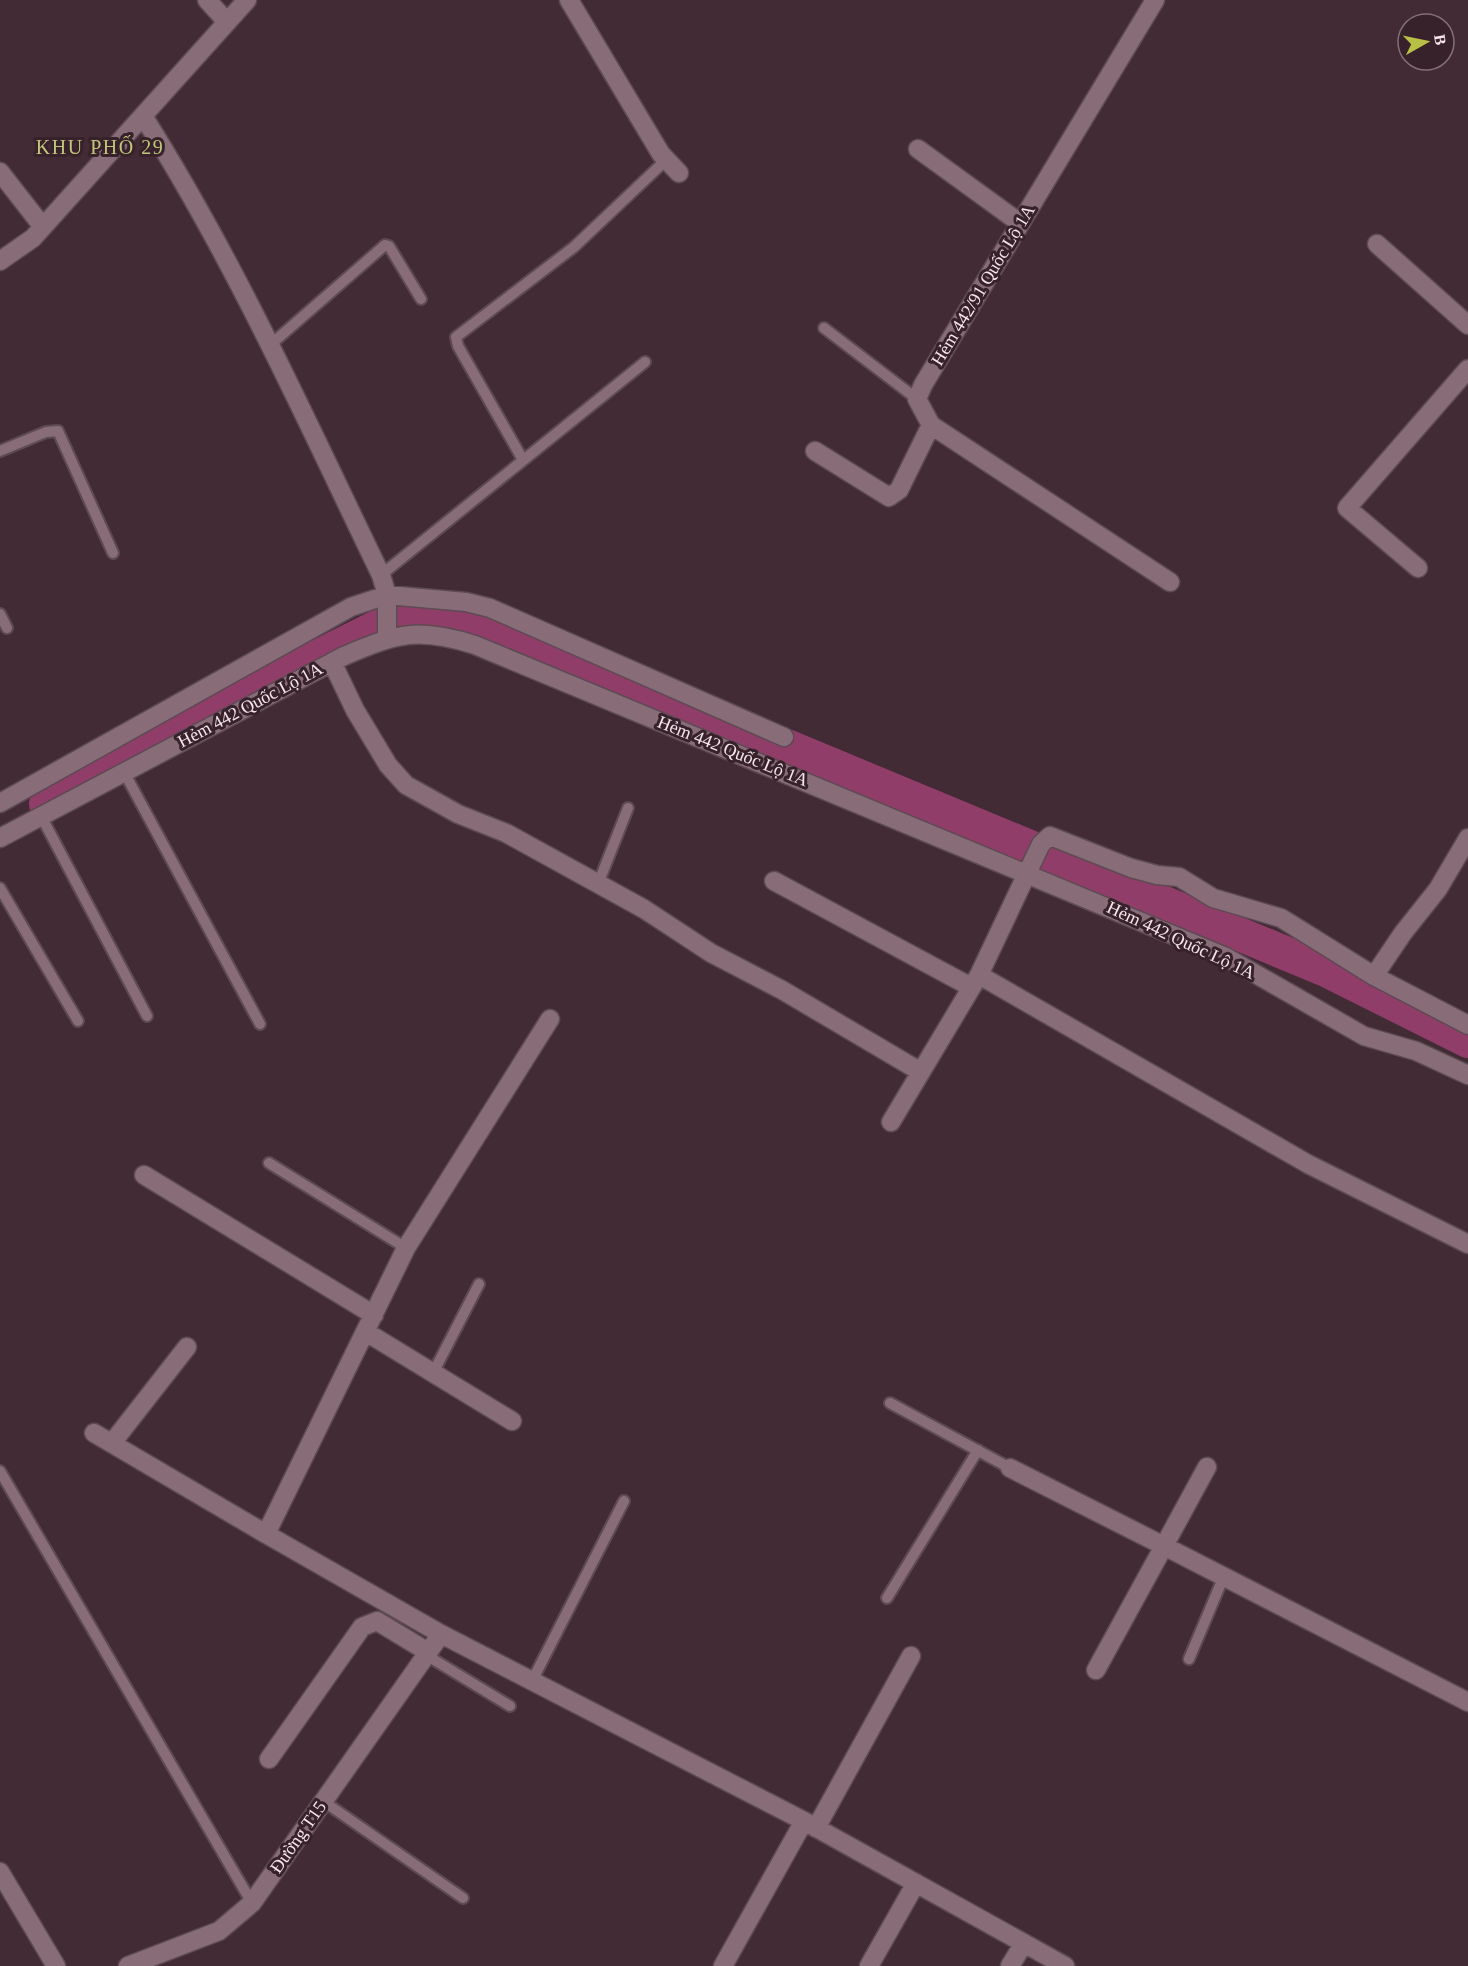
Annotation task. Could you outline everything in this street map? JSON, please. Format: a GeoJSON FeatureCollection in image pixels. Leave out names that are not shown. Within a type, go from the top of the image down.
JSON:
{"type":"FeatureCollection","features":[{"type":"Feature","properties":{"kind":"street"},"geometry":{"type":"LineString","coordinates":[[207,0],[227,22]]}},
{"type":"Feature","properties":{"kind":"street"},"geometry":{"type":"LineString","coordinates":[[0,261],[33,238],[44,227],[248,0]]}},
{"type":"Feature","properties":{"kind":"street"},"geometry":{"type":"LineString","coordinates":[[569,0],[666,160],[679,173]]}},
{"type":"Feature","properties":{"kind":"street","name":"Hẻm 442/91 Quốc Lộ 1A"},"geometry":{"type":"LineString","coordinates":[[917,399],[1155,0]]}},
{"type":"Feature","properties":{"kind":"street"},"geometry":{"type":"LineString","coordinates":[[143,116],[178,170],[269,346],[381,574],[387,595],[387,628]]}},
{"type":"Feature","properties":{"kind":"street"},"geometry":{"type":"LineString","coordinates":[[918,149],[1020,223]]}},
{"type":"Feature","properties":{"kind":"street"},"geometry":{"type":"LineString","coordinates":[[0,172],[44,227]]}},
{"type":"Feature","properties":{"kind":"street"},"geometry":{"type":"LineString","coordinates":[[1377,244],[1468,325]]}},
{"type":"Feature","properties":{"kind":"street"},"geometry":{"type":"LineString","coordinates":[[1418,568],[1347,508],[1468,369]]}},
{"type":"Feature","properties":{"kind":"street"},"geometry":{"type":"LineString","coordinates":[[917,399],[931,425],[1170,582]]}},
{"type":"Feature","properties":{"kind":"street"},"geometry":{"type":"LineString","coordinates":[[815,451],[889,497],[899,490],[931,425]]}},
{"type":"Feature","properties":{"kind":"street"},"geometry":{"type":"LineString","coordinates":[[0,803],[351,607],[387,595],[457,601],[490,608],[784,737]]}},
{"type":"Feature","properties":{"kind":"street","name":"Hẻm 442 Quốc Lộ 1A"},"geometry":{"type":"LineString","coordinates":[[0,838],[332,662],[387,628],[448,636],[1029,870],[1226,957],[1364,1036],[1416,1051],[1468,1075]]}},
{"type":"Feature","properties":{"kind":"street"},"geometry":{"type":"LineString","coordinates":[[332,662],[355,710],[387,765],[406,785],[458,814],[506,833],[644,909],[711,953],[782,990],[921,1072]]}},
{"type":"Feature","properties":{"kind":"street"},"geometry":{"type":"LineString","coordinates":[[891,1122],[975,981],[1045,838],[1054,837],[1131,868],[1157,875],[1179,877],[1213,898],[1281,918],[1374,976],[1468,1025]]}},
{"type":"Feature","properties":{"kind":"street"},"geometry":{"type":"LineString","coordinates":[[1374,976],[1403,933],[1438,889],[1468,838]]}},
{"type":"Feature","properties":{"kind":"street"},"geometry":{"type":"LineString","coordinates":[[774,881],[975,981],[1308,1164],[1468,1244]]}},
{"type":"Feature","properties":{"kind":"street"},"geometry":{"type":"LineString","coordinates":[[267,1534],[406,1248],[550,1019]]}},
{"type":"Feature","properties":{"kind":"street"},"geometry":{"type":"LineString","coordinates":[[144,1176],[370,1324],[433,1373],[512,1421]]}},
{"type":"Feature","properties":{"kind":"street"},"geometry":{"type":"LineString","coordinates":[[112,1443],[187,1347]]}},
{"type":"Feature","properties":{"kind":"street"},"geometry":{"type":"LineString","coordinates":[[94,1433],[441,1634],[810,1825],[1065,1966]]}},
{"type":"Feature","properties":{"kind":"street"},"geometry":{"type":"LineString","coordinates":[[1096,1670],[1207,1467]]}},
{"type":"Feature","properties":{"kind":"street"},"geometry":{"type":"LineString","coordinates":[[1010,1468],[1468,1702]]}},
{"type":"Feature","properties":{"kind":"street"},"geometry":{"type":"LineString","coordinates":[[269,1759],[362,1627],[377,1621],[427,1654]]}},
{"type":"Feature","properties":{"kind":"street","name":"Đường T15"},"geometry":{"type":"LineString","coordinates":[[128,1966],[219,1931],[252,1903],[441,1634]]}},
{"type":"Feature","properties":{"kind":"street"},"geometry":{"type":"LineString","coordinates":[[723,1966],[911,1656]]}},
{"type":"Feature","properties":{"kind":"street"},"geometry":{"type":"LineString","coordinates":[[0,1872],[56,1966]]}},
{"type":"Feature","properties":{"kind":"street"},"geometry":{"type":"LineString","coordinates":[[869,1966],[916,1883]]}},
{"type":"Feature","properties":{"kind":"street"},"geometry":{"type":"LineString","coordinates":[[1010,1966],[1024,1943]]}},
{"type":"Feature","properties":{"kind":"lane"},"geometry":{"type":"LineString","coordinates":[[523,460],[458,346],[456,337],[574,247],[666,160]]}},
{"type":"Feature","properties":{"kind":"lane"},"geometry":{"type":"LineString","coordinates":[[269,346],[385,245],[389,246],[421,299]]}},
{"type":"Feature","properties":{"kind":"lane"},"geometry":{"type":"LineString","coordinates":[[824,328],[917,399]]}},
{"type":"Feature","properties":{"kind":"lane"},"geometry":{"type":"LineString","coordinates":[[381,574],[645,362]]}},
{"type":"Feature","properties":{"kind":"lane"},"geometry":{"type":"LineString","coordinates":[[0,452],[46,432],[58,431],[113,553]]}},
{"type":"Feature","properties":{"kind":"lane"},"geometry":{"type":"LineString","coordinates":[[0,614],[7,628]]}},
{"type":"Feature","properties":{"kind":"lane"},"geometry":{"type":"LineString","coordinates":[[124,772],[260,1024]]}},
{"type":"Feature","properties":{"kind":"lane"},"geometry":{"type":"LineString","coordinates":[[598,884],[628,808]]}},
{"type":"Feature","properties":{"kind":"lane"},"geometry":{"type":"LineString","coordinates":[[41,816],[147,1016]]}},
{"type":"Feature","properties":{"kind":"lane"},"geometry":{"type":"LineString","coordinates":[[0,888],[78,1020]]}},
{"type":"Feature","properties":{"kind":"lane"},"geometry":{"type":"LineString","coordinates":[[269,1163],[406,1248]]}},
{"type":"Feature","properties":{"kind":"lane"},"geometry":{"type":"LineString","coordinates":[[433,1373],[479,1284]]}},
{"type":"Feature","properties":{"kind":"lane"},"geometry":{"type":"LineString","coordinates":[[890,1403],[1010,1468]]}},
{"type":"Feature","properties":{"kind":"lane"},"geometry":{"type":"LineString","coordinates":[[887,1599],[978,1450]]}},
{"type":"Feature","properties":{"kind":"lane"},"geometry":{"type":"LineString","coordinates":[[0,1470],[252,1903]]}},
{"type":"Feature","properties":{"kind":"lane"},"geometry":{"type":"LineString","coordinates":[[532,1681],[624,1501]]}},
{"type":"Feature","properties":{"kind":"lane"},"geometry":{"type":"LineString","coordinates":[[1189,1659],[1224,1576]]}},
{"type":"Feature","properties":{"kind":"lane"},"geometry":{"type":"LineString","coordinates":[[427,1654],[510,1706]]}},
{"type":"Feature","properties":{"kind":"lane"},"geometry":{"type":"LineString","coordinates":[[323,1801],[463,1898]]}},
{"type":"Feature","properties":{"kind":"waterway"},"geometry":{"type":"LineString","coordinates":[[46,804],[267,682],[383,624],[423,609],[455,613],[505,629],[1326,970],[1468,1041]]}},
{"type":"Feature","properties":{"kind":"district","name":"KHU PHỐ 29"},"geometry":{"type":"Point","coordinates":[100,147]}}]}
